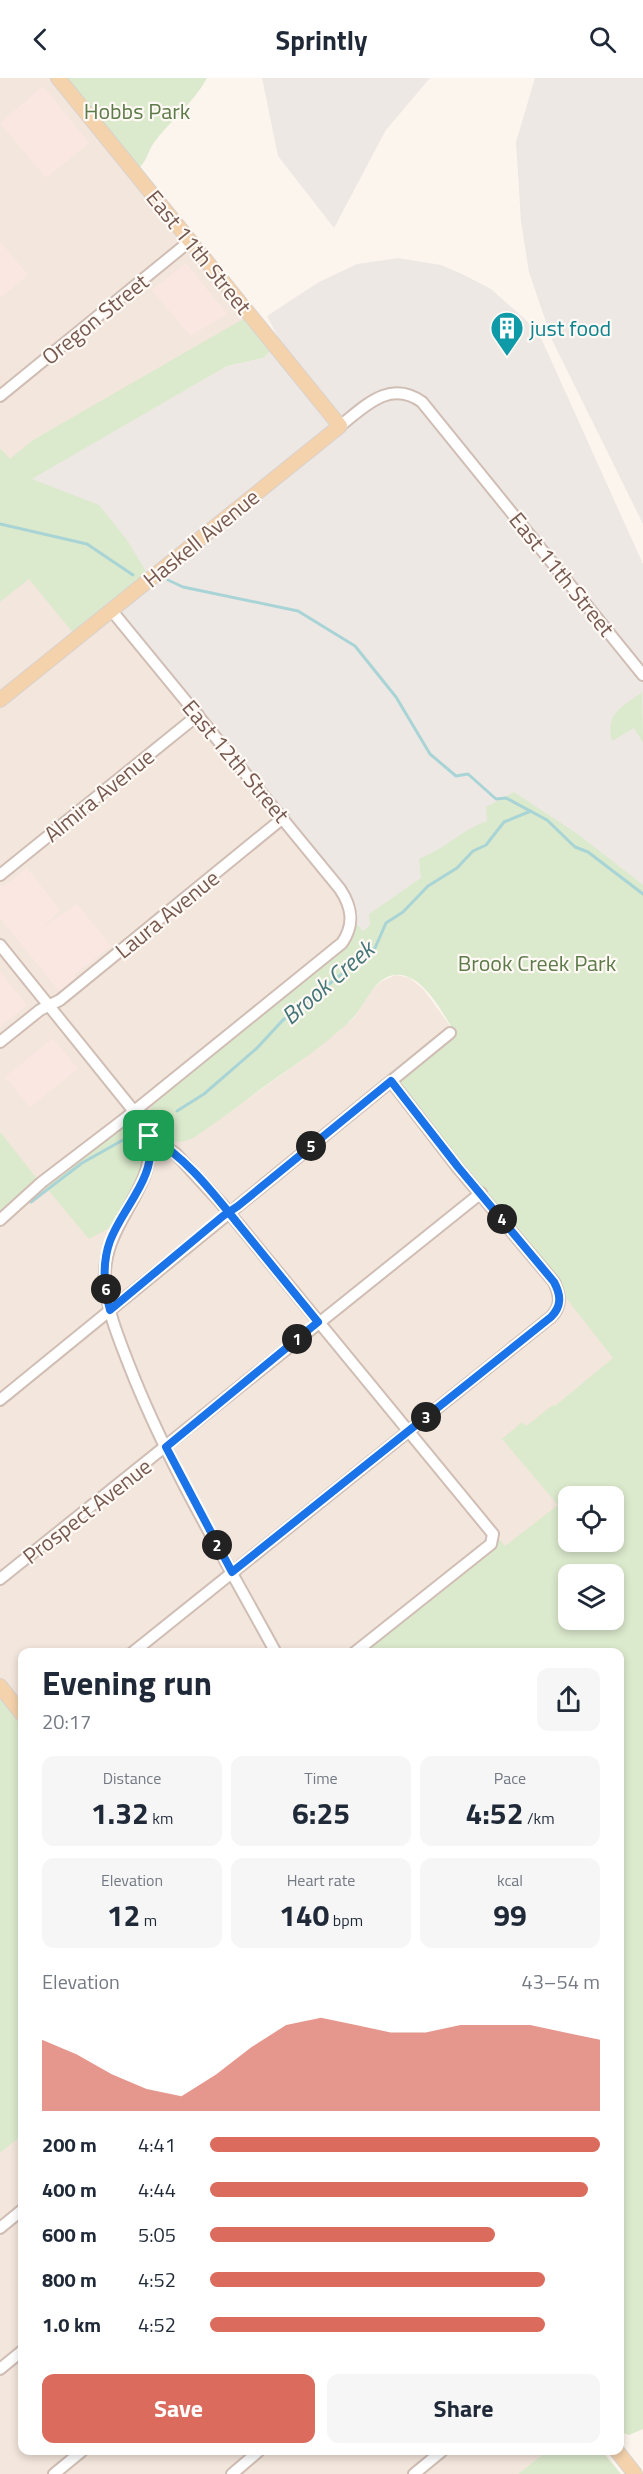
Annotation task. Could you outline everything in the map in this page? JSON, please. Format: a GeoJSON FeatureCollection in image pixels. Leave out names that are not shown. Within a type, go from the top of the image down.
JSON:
{"type":"FeatureCollection","features":[{"type":"Feature","properties":{"kind":"main road","name":"East 11th Street"},"geometry":{"type":"LineString","coordinates":[[58,78],[340,426]]}},
{"type":"Feature","properties":{"kind":"main road","name":"Haskell Avenue"},"geometry":{"type":"LineString","coordinates":[[0,700],[340,426]]}},
{"type":"Feature","properties":{"kind":"main road"},"geometry":{"type":"LineString","coordinates":[[0,1686],[18,1709]]}},
{"type":"Feature","properties":{"kind":"main road"},"geometry":{"type":"LineString","coordinates":[[620,2455],[635,2474]]}},
{"type":"Feature","properties":{"kind":"street","name":"Oregon Street"},"geometry":{"type":"LineString","coordinates":[[0,396],[190,241]]}},
{"type":"Feature","properties":{"kind":"street","name":"Haskell Avenue"},"geometry":{"type":"LineString","coordinates":[[340,426],[381,395],[401,393],[409,395]]}},
{"type":"Feature","properties":{"kind":"street","name":"East 11th Street"},"geometry":{"type":"LineString","coordinates":[[409,395],[429,409],[643,675]]}},
{"type":"Feature","properties":{"kind":"street","name":"East 12th Street"},"geometry":{"type":"LineString","coordinates":[[112,611],[340,889],[349,903],[351,917],[349,931],[342,943],[134,1112]]}},
{"type":"Feature","properties":{"kind":"street","name":"Almira Avenue"},"geometry":{"type":"LineString","coordinates":[[0,875],[198,715]]}},
{"type":"Feature","properties":{"kind":"street","name":"Laura Avenue"},"geometry":{"type":"LineString","coordinates":[[0,1042],[60,1000],[182,903],[283,818]]}},
{"type":"Feature","properties":{"kind":"street"},"geometry":{"type":"LineString","coordinates":[[0,945],[145,1125],[152,1152],[146,1175],[113,1234],[106,1257],[105,1286],[110,1310],[136,1384],[166,1447],[273,1648]]}},
{"type":"Feature","properties":{"kind":"street"},"geometry":{"type":"LineString","coordinates":[[0,1400],[450,1033]]}},
{"type":"Feature","properties":{"kind":"street"},"geometry":{"type":"LineString","coordinates":[[138,1648],[551,1317],[560,1302],[554,1282],[391,1081]]}},
{"type":"Feature","properties":{"kind":"street"},"geometry":{"type":"LineString","coordinates":[[0,1220],[42,1182],[134,1112]]}},
{"type":"Feature","properties":{"kind":"street"},"geometry":{"type":"LineString","coordinates":[[149,1136],[176,1154],[229,1212],[493,1534],[494,1539],[360,1648]]}},
{"type":"Feature","properties":{"kind":"street","name":"Prospect Avenue"},"geometry":{"type":"LineString","coordinates":[[0,1579],[481,1193]]}},
{"type":"Feature","properties":{"kind":"street"},"geometry":{"type":"LineString","coordinates":[[0,2229],[18,2213]]}},
{"type":"Feature","properties":{"kind":"street"},"geometry":{"type":"LineString","coordinates":[[0,2369],[18,2354]]}},
{"type":"Feature","properties":{"kind":"street"},"geometry":{"type":"LineString","coordinates":[[54,2474],[77,2455]]}},
{"type":"Feature","properties":{"kind":"street"},"geometry":{"type":"LineString","coordinates":[[232,2474],[254,2455]]}},
{"type":"Feature","properties":{"kind":"street"},"geometry":{"type":"LineString","coordinates":[[414,2474],[437,2455]]}},
{"type":"Feature","properties":{"kind":"shaded area"},"geometry":{"type":"Polygon","coordinates":[[[0,78],[58,78],[250,314],[223,333],[33,440],[10,460],[0,448],[0,78]]]}},
{"type":"Feature","properties":{"kind":"shaded area"},"geometry":{"type":"Polygon","coordinates":[[[262,78],[430,78],[386,130],[334,228],[278,156],[262,78]]]}},
{"type":"Feature","properties":{"kind":"shaded area"},"geometry":{"type":"Polygon","coordinates":[[[535,78],[643,78],[643,524],[552,340],[529,272],[521,222],[516,142],[535,78]]]}},
{"type":"Feature","properties":{"kind":"shaded area"},"geometry":{"type":"Polygon","coordinates":[[[43,86],[89,143],[46,178],[0,123],[43,86]]]}},
{"type":"Feature","properties":{"kind":"shaded area"},"geometry":{"type":"Polygon","coordinates":[[[0,241],[28,275],[0,298],[0,241]]]}},
{"type":"Feature","properties":{"kind":"shaded area"},"geometry":{"type":"Polygon","coordinates":[[[398,258],[441,265],[464,275],[491,289],[527,321],[542,340],[643,564],[643,908],[508,813],[363,931],[355,922],[352,900],[112,602],[147,573],[142,566],[31,479],[227,366],[263,358],[281,343],[267,316],[319,282],[357,264],[398,258]]]}},
{"type":"Feature","properties":{"kind":"shaded area"},"geometry":{"type":"Polygon","coordinates":[[[186,263],[227,314],[190,336],[152,290],[186,263]]]}},
{"type":"Feature","properties":{"kind":"shaded area","name":"Brook Creek"},"geometry":{"type":"Polygon","coordinates":[[[29,578],[73,632],[112,602],[354,906],[352,932],[150,1124],[165,1139],[195,1137],[298,1063],[354,1018],[371,991],[382,981],[396,975],[410,978],[424,990],[456,1034],[429,1055],[563,1292],[616,1357],[510,1444],[558,1504],[558,1552],[568,1552],[568,1564],[558,1564],[558,1587],[507,1648],[18,1648],[18,2455],[542,2455],[518,2474],[0,2474],[0,602],[29,578]]]}},
{"type":"Feature","properties":{"kind":"shaded area"},"geometry":{"type":"Polygon","coordinates":[[[27,868],[60,910],[42,928],[77,904],[111,946],[74,975],[81,984],[64,997],[0,918],[0,884],[3,887],[27,868]]]}},
{"type":"Feature","properties":{"kind":"shaded area"},"geometry":{"type":"Polygon","coordinates":[[[0,972],[27,1005],[0,1027],[0,972]]]}},
{"type":"Feature","properties":{"kind":"shaded area"},"geometry":{"type":"Polygon","coordinates":[[[53,1038],[78,1069],[30,1107],[5,1077],[53,1038]]]}},
{"type":"Feature","properties":{"kind":"green space","name":"Hobbs Park"},"geometry":{"type":"Polygon","coordinates":[[[66,78],[207,78],[195,96],[153,144],[139,168],[66,78]]]}},
{"type":"Feature","properties":{"kind":"green space"},"geometry":{"type":"Polygon","coordinates":[[[245,318],[271,351],[263,358],[227,366],[32,479],[99,505],[127,540],[147,573],[73,633],[29,579],[0,602],[0,448],[10,459],[33,440],[245,318]]]}},
{"type":"Feature","properties":{"kind":"green space"},"geometry":{"type":"Polygon","coordinates":[[[642,692],[643,743],[634,728],[612,741],[610,731],[613,717],[642,692]]]}},
{"type":"Feature","properties":{"kind":"green space","name":"Brook Creek Park"},"geometry":{"type":"Polygon","coordinates":[[[514,792],[579,835],[643,885],[643,2429],[629,2435],[624,2433],[624,1648],[365,1648],[500,1540],[505,1546],[558,1505],[502,1439],[522,1422],[526,1426],[553,1405],[555,1406],[613,1358],[399,1084],[403,1077],[456,1034],[426,990],[410,978],[392,975],[384,978],[372,990],[352,1019],[332,1037],[195,1137],[180,1142],[167,1140],[148,1118],[153,1102],[303,979],[355,922],[363,931],[370,925],[369,914],[421,878],[419,859],[487,821],[486,807],[514,792]]]}},
{"type":"Feature","properties":{"kind":"green space"},"geometry":{"type":"Polygon","coordinates":[[[129,1122],[137,1124],[144,1146],[141,1175],[111,1227],[89,1239],[44,1185],[129,1122]]]}},
{"type":"Feature","properties":{"kind":"green space"},"geometry":{"type":"Polygon","coordinates":[[[0,1134],[38,1180],[0,1214],[0,1134]]]}},
{"type":"Feature","properties":{"kind":"green space"},"geometry":{"type":"Polygon","coordinates":[[[0,1696],[18,1719],[18,2138],[0,2153],[0,1696]]]}},
{"type":"Feature","properties":{"kind":"green space"},"geometry":{"type":"Polygon","coordinates":[[[542,2455],[605,2455],[621,2474],[518,2474],[542,2455]]]}},
{"type":"Feature","properties":{"kind":"waterway"},"geometry":{"type":"LineString","coordinates":[[0,524],[87,544],[133,575]]}},
{"type":"Feature","properties":{"kind":"waterway"},"geometry":{"type":"LineString","coordinates":[[168,580],[183,587],[298,611],[355,646],[396,697],[430,754],[456,776],[468,774],[496,799],[506,798],[547,820],[575,847],[588,852],[643,894]]}},
{"type":"Feature","properties":{"kind":"waterway","name":"Brook Creek"},"geometry":{"type":"LineString","coordinates":[[177,1111],[204,1094],[257,1048],[283,1020],[375,948],[386,923],[403,912],[428,886],[457,868],[473,851],[486,845],[504,822],[531,811]]}},
{"type":"Feature","properties":{"kind":"waterway","name":"Brook Creek"},"geometry":{"type":"LineString","coordinates":[[31,1202],[82,1163],[123,1140]]}},
{"type":"Feature","properties":{"kind":"place","name":"just food"},"geometry":{"type":"Point","coordinates":[507,357]}},
{"type":"Feature","properties":{"kind":"route"},"geometry":{"type":"LineString","coordinates":[[149,1136],[152,1152],[146,1175],[116,1228],[106,1257],[105,1286],[110,1310],[223,1216],[229,1212],[238,1206],[391,1081],[558,1289],[560,1302],[551,1317],[232,1572],[166,1447],[318,1322],[229,1212],[221,1203],[176,1154],[149,1136]]}}]}
